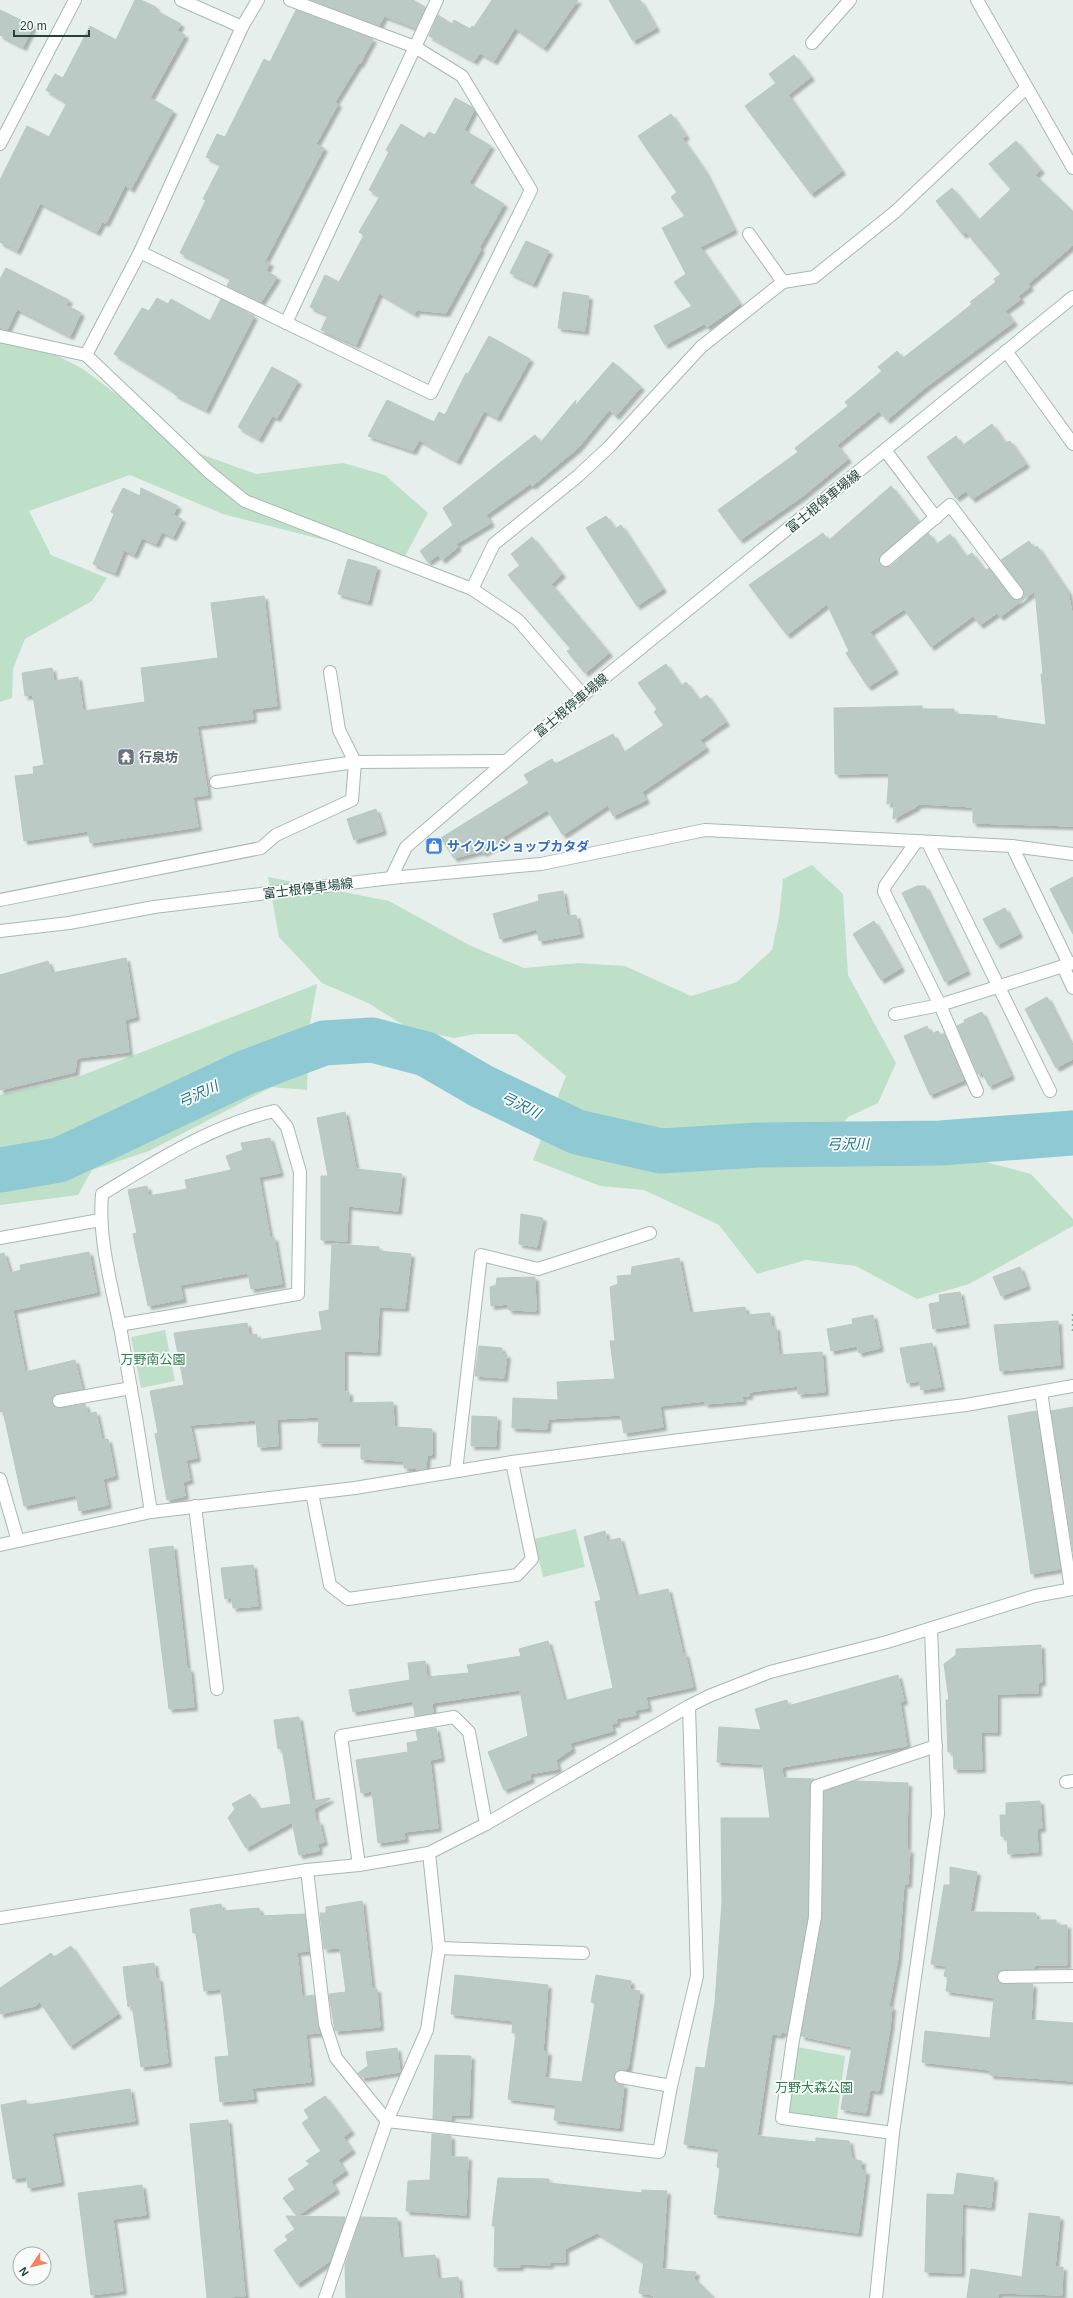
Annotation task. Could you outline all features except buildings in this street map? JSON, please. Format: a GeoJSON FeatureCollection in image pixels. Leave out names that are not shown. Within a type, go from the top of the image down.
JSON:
{"type":"FeatureCollection","features":[{"type":"Feature","properties":{"kind":"street"},"geometry":{"type":"LineString","coordinates":[[0,144],[74,0]]}},
{"type":"Feature","properties":{"kind":"street"},"geometry":{"type":"LineString","coordinates":[[181,0],[242,27]]}},
{"type":"Feature","properties":{"kind":"street"},"geometry":{"type":"LineString","coordinates":[[86,356],[140,252],[242,27],[258,0]]}},
{"type":"Feature","properties":{"kind":"street"},"geometry":{"type":"LineString","coordinates":[[140,252],[431,393],[531,190],[462,76],[415,47],[290,0]]}},
{"type":"Feature","properties":{"kind":"street"},"geometry":{"type":"LineString","coordinates":[[286,323],[437,0]]}},
{"type":"Feature","properties":{"kind":"street"},"geometry":{"type":"LineString","coordinates":[[812,43],[850,0]]}},
{"type":"Feature","properties":{"kind":"street"},"geometry":{"type":"LineString","coordinates":[[977,0],[1073,168]]}},
{"type":"Feature","properties":{"kind":"street"},"geometry":{"type":"LineString","coordinates":[[472,589],[494,544],[578,476],[609,448],[701,347],[783,282],[814,277],[895,212],[1026,88]]}},
{"type":"Feature","properties":{"kind":"street"},"geometry":{"type":"LineString","coordinates":[[748,234],[783,282]]}},
{"type":"Feature","properties":{"kind":"street","name":"富士根停車場線"},"geometry":{"type":"LineString","coordinates":[[0,931],[70,923],[154,908],[392,878],[406,847],[583,695],[1073,296]]}},
{"type":"Feature","properties":{"kind":"street"},"geometry":{"type":"LineString","coordinates":[[0,336],[86,356],[121,386],[209,472],[245,501],[472,589],[518,620],[583,695]]}},
{"type":"Feature","properties":{"kind":"street"},"geometry":{"type":"LineString","coordinates":[[1006,352],[1073,444]]}},
{"type":"Feature","properties":{"kind":"street"},"geometry":{"type":"LineString","coordinates":[[885,450],[936,518]]}},
{"type":"Feature","properties":{"kind":"street"},"geometry":{"type":"LineString","coordinates":[[886,560],[950,505],[1017,593]]}},
{"type":"Feature","properties":{"kind":"street"},"geometry":{"type":"LineString","coordinates":[[0,900],[261,848],[276,835],[352,800],[355,762],[339,730],[330,672]]}},
{"type":"Feature","properties":{"kind":"street"},"geometry":{"type":"LineString","coordinates":[[216,782],[355,762],[506,761]]}},
{"type":"Feature","properties":{"kind":"street"},"geometry":{"type":"LineString","coordinates":[[392,878],[541,864],[705,830],[922,843],[1012,846],[1073,854]]}},
{"type":"Feature","properties":{"kind":"street"},"geometry":{"type":"LineString","coordinates":[[922,843],[1000,986],[1050,1091]]}},
{"type":"Feature","properties":{"kind":"street"},"geometry":{"type":"LineString","coordinates":[[922,843],[885,886],[884,892],[940,1005],[977,1091]]}},
{"type":"Feature","properties":{"kind":"street"},"geometry":{"type":"LineString","coordinates":[[1012,846],[1069,964],[1073,988]]}},
{"type":"Feature","properties":{"kind":"street"},"geometry":{"type":"LineString","coordinates":[[895,1014],[940,1005],[1069,964]]}},
{"type":"Feature","properties":{"kind":"street"},"geometry":{"type":"LineString","coordinates":[[119,1324],[298,1294],[300,1172],[287,1127],[274,1111],[227,1124],[186,1144],[102,1194],[100,1220],[119,1324],[131,1388],[151,1512]]}},
{"type":"Feature","properties":{"kind":"street"},"geometry":{"type":"LineString","coordinates":[[0,1238],[100,1220]]}},
{"type":"Feature","properties":{"kind":"street"},"geometry":{"type":"LineString","coordinates":[[456,1471],[481,1255],[538,1269],[650,1233]]}},
{"type":"Feature","properties":{"kind":"street"},"geometry":{"type":"LineString","coordinates":[[0,1545],[151,1512],[312,1493],[512,1462],[966,1405],[1073,1386]]}},
{"type":"Feature","properties":{"kind":"street"},"geometry":{"type":"LineString","coordinates":[[59,1401],[131,1388]]}},
{"type":"Feature","properties":{"kind":"street"},"geometry":{"type":"LineString","coordinates":[[0,1918],[308,1870],[359,1865],[429,1853],[486,1824],[689,1706],[709,1696],[770,1672],[931,1628],[1035,1596],[1072,1589],[1042,1392]]}},
{"type":"Feature","properties":{"kind":"street"},"geometry":{"type":"LineString","coordinates":[[312,1493],[330,1584],[348,1599],[517,1575],[532,1559],[512,1462]]}},
{"type":"Feature","properties":{"kind":"street"},"geometry":{"type":"LineString","coordinates":[[0,1479],[18,1541]]}},
{"type":"Feature","properties":{"kind":"street"},"geometry":{"type":"LineString","coordinates":[[195,1506],[217,1689]]}},
{"type":"Feature","properties":{"kind":"street"},"geometry":{"type":"LineString","coordinates":[[876,2298],[893,2133],[938,1814],[931,1628]]}},
{"type":"Feature","properties":{"kind":"street"},"geometry":{"type":"LineString","coordinates":[[308,1870],[325,2024],[336,2058],[387,2121],[659,2152],[672,2086],[697,1976],[689,1706]]}},
{"type":"Feature","properties":{"kind":"street"},"geometry":{"type":"LineString","coordinates":[[359,1865],[341,1736],[454,1717],[469,1732],[486,1824]]}},
{"type":"Feature","properties":{"kind":"street"},"geometry":{"type":"LineString","coordinates":[[893,2133],[782,2118],[792,2046],[815,1917],[817,1786],[936,1746]]}},
{"type":"Feature","properties":{"kind":"street"},"geometry":{"type":"LineString","coordinates":[[325,2298],[387,2121],[427,2030],[439,1948],[429,1853]]}},
{"type":"Feature","properties":{"kind":"street"},"geometry":{"type":"LineString","coordinates":[[439,1948],[583,1953]]}},
{"type":"Feature","properties":{"kind":"street"},"geometry":{"type":"LineString","coordinates":[[1004,1977],[1073,1976]]}},
{"type":"Feature","properties":{"kind":"street"},"geometry":{"type":"LineString","coordinates":[[621,2077],[672,2086]]}},
{"type":"Feature","properties":{"kind":"path"},"geometry":{"type":"LineString","coordinates":[[1073,1314],[1073,1332]]}},
{"type":"Feature","properties":{"kind":"green space"},"geometry":{"type":"Polygon","coordinates":[[[0,338],[37,345],[83,369],[144,415],[178,446],[256,474],[343,463],[385,475],[428,513],[403,560],[223,514],[130,475],[29,511],[51,555],[107,578],[92,601],[25,639],[13,669],[12,698],[0,702],[0,338]]]}},
{"type":"Feature","properties":{"kind":"green space"},"geometry":{"type":"Polygon","coordinates":[[[812,865],[843,894],[848,975],[896,1063],[878,1103],[848,1117],[811,1167],[917,1144],[1031,1174],[1073,1219],[1073,1226],[969,1284],[917,1299],[856,1266],[806,1260],[757,1274],[719,1225],[644,1190],[600,1186],[533,1160],[566,1076],[516,1034],[475,1034],[454,1038],[408,1028],[368,1003],[322,983],[279,937],[268,877],[389,901],[471,946],[524,968],[578,963],[625,966],[691,996],[737,982],[772,950],[779,917],[783,879],[812,865]]]}},
{"type":"Feature","properties":{"kind":"green space"},"geometry":{"type":"Polygon","coordinates":[[[317,984],[309,1030],[307,1090],[272,1087],[149,1151],[92,1170],[78,1195],[0,1205],[0,1095],[75,1078],[317,984]]]}},
{"type":"Feature","properties":{"kind":"green space","name":"万野南公園"},"geometry":{"type":"Polygon","coordinates":[[[165,1330],[175,1381],[141,1388],[131,1337],[165,1330]]]}},
{"type":"Feature","properties":{"kind":"green space"},"geometry":{"type":"Polygon","coordinates":[[[576,1529],[585,1567],[543,1577],[534,1539],[576,1529]]]}},
{"type":"Feature","properties":{"kind":"green space","name":"万野大森公園"},"geometry":{"type":"Polygon","coordinates":[[[792,2046],[845,2056],[836,2126],[782,2118],[792,2046]]]}},
{"type":"Feature","properties":{"kind":"waterway","name":"弓沢川"},"geometry":{"type":"LineString","coordinates":[[0,1170],[59,1160],[244,1073],[324,1043],[372,1040],[426,1054],[481,1086],[577,1132],[661,1151],[758,1145],[941,1143],[1073,1133]]}},
{"type":"Feature","properties":{"kind":"place","name":"行泉坊"},"geometry":{"type":"Point","coordinates":[126,757]}},
{"type":"Feature","properties":{"kind":"place","name":"サイクルショップカタダ"},"geometry":{"type":"Point","coordinates":[434,846]}}]}
